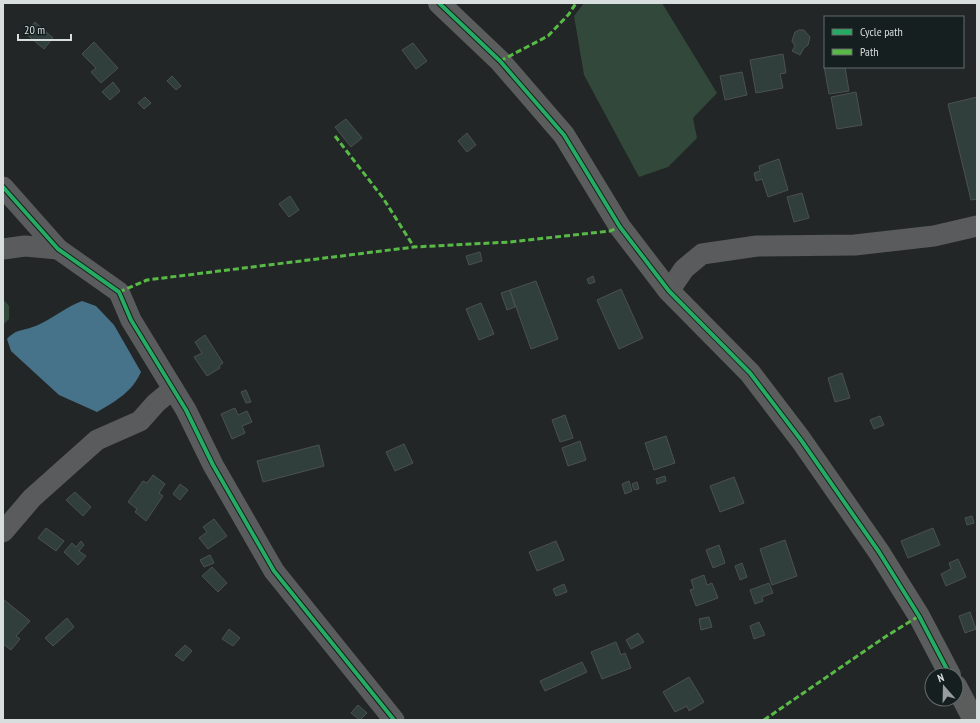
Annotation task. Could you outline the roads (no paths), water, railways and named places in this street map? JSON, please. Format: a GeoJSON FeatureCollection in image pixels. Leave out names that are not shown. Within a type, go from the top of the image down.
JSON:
{"type":"FeatureCollection","features":[{"type":"Feature","properties":{"kind":"street"},"geometry":{"type":"LineString","coordinates":[[438,3],[500,62],[564,135],[620,227],[669,291],[750,373],[801,440],[880,552],[919,616],[946,667]]}},
{"type":"Feature","properties":{"kind":"street"},"geometry":{"type":"LineString","coordinates":[[3,187],[58,249],[119,292],[131,320],[173,389],[274,571],[394,720]]}},
{"type":"Feature","properties":{"kind":"street"},"geometry":{"type":"LineString","coordinates":[[669,291],[684,268],[702,254],[757,246],[855,245],[934,236],[977,226]]}},
{"type":"Feature","properties":{"kind":"street"},"geometry":{"type":"LineString","coordinates":[[3,249],[25,246],[58,249]]}},
{"type":"Feature","properties":{"kind":"street"},"geometry":{"type":"LineString","coordinates":[[3,532],[32,498],[97,440],[140,421],[156,403],[173,389]]}},
{"type":"Feature","properties":{"kind":"street"},"geometry":{"type":"LineString","coordinates":[[964,701],[974,720]]}},
{"type":"Feature","properties":{"kind":"water"},"geometry":{"type":"Polygon","coordinates":[[[82,301],[96,306],[114,325],[141,372],[128,391],[117,400],[97,412],[59,395],[11,351],[7,339],[14,333],[38,325],[70,306],[82,301]]]}}]}
